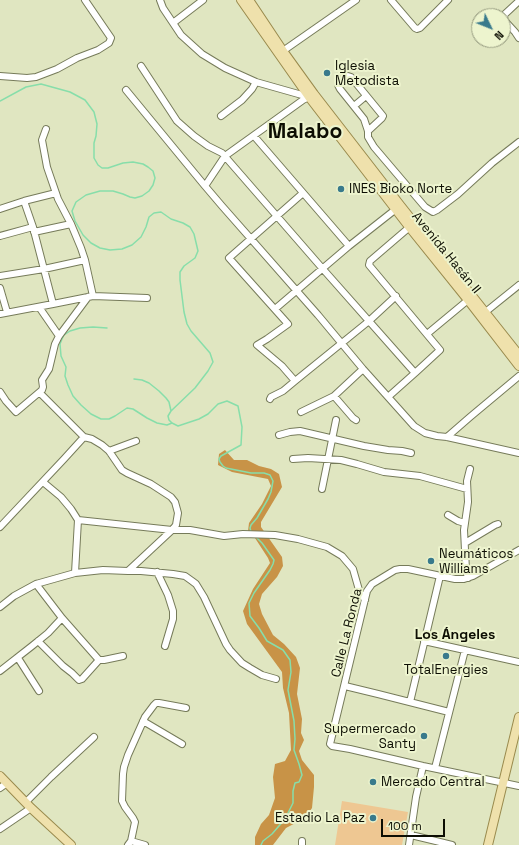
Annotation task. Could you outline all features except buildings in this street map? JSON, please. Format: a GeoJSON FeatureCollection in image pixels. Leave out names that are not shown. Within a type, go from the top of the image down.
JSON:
{"type":"FeatureCollection","features":[{"type":"Feature","properties":{"kind":"main road","name":"Avenida Hasán II"},"geometry":{"type":"LineString","coordinates":[[241,0],[396,209],[412,226],[483,314],[519,355]]}},
{"type":"Feature","properties":{"kind":"main road","name":"Avenida Hasán II"},"geometry":{"type":"LineString","coordinates":[[249,0],[281,52]]}},
{"type":"Feature","properties":{"kind":"main road","name":"Avenida Hasán II"},"geometry":{"type":"LineString","coordinates":[[312,95],[468,300],[483,314],[519,366]]}},
{"type":"Feature","properties":{"kind":"main road"},"geometry":{"type":"LineString","coordinates":[[488,845],[519,717]]}},
{"type":"Feature","properties":{"kind":"main road"},"geometry":{"type":"LineString","coordinates":[[0,776],[3,786],[28,805],[71,845]]}},
{"type":"Feature","properties":{"kind":"street"},"geometry":{"type":"LineString","coordinates":[[0,76],[27,78],[36,77],[98,50],[109,43],[111,38],[85,0]]}},
{"type":"Feature","properties":{"kind":"street"},"geometry":{"type":"LineString","coordinates":[[160,0],[163,8],[181,35],[202,54],[225,68],[256,82],[312,95]]}},
{"type":"Feature","properties":{"kind":"street"},"geometry":{"type":"LineString","coordinates":[[173,23],[203,0]]}},
{"type":"Feature","properties":{"kind":"street"},"geometry":{"type":"LineString","coordinates":[[281,52],[356,0]]}},
{"type":"Feature","properties":{"kind":"street"},"geometry":{"type":"LineString","coordinates":[[391,0],[417,29],[420,28],[448,0]]}},
{"type":"Feature","properties":{"kind":"street"},"geometry":{"type":"LineString","coordinates":[[519,1],[505,14],[504,18],[504,20],[517,30],[519,38]]}},
{"type":"Feature","properties":{"kind":"street"},"geometry":{"type":"LineString","coordinates":[[141,66],[177,121],[194,136],[225,156],[416,373]]}},
{"type":"Feature","properties":{"kind":"street"},"geometry":{"type":"LineString","coordinates":[[368,131],[382,118],[382,116],[351,77],[348,76],[341,80],[338,85],[364,119],[368,131],[368,137],[374,147],[425,206],[433,212],[458,194],[492,163],[519,142]]}},
{"type":"Feature","properties":{"kind":"street"},"geometry":{"type":"LineString","coordinates":[[221,116],[242,100],[256,82]]}},
{"type":"Feature","properties":{"kind":"street"},"geometry":{"type":"LineString","coordinates":[[126,90],[222,206],[410,422],[425,433],[519,453]]}},
{"type":"Feature","properties":{"kind":"street"},"geometry":{"type":"LineString","coordinates":[[205,186],[225,156],[312,95]]}},
{"type":"Feature","properties":{"kind":"street"},"geometry":{"type":"LineString","coordinates":[[354,106],[366,96]]}},
{"type":"Feature","properties":{"kind":"street"},"geometry":{"type":"LineString","coordinates":[[1,394],[16,412],[43,389],[42,380],[48,369],[59,336],[90,296],[85,260],[81,248],[56,193],[47,167],[42,140],[46,129]]}},
{"type":"Feature","properties":{"kind":"street"},"geometry":{"type":"LineString","coordinates":[[254,136],[349,246]]}},
{"type":"Feature","properties":{"kind":"street"},"geometry":{"type":"LineString","coordinates":[[0,209],[56,193]]}},
{"type":"Feature","properties":{"kind":"street"},"geometry":{"type":"LineString","coordinates":[[295,381],[282,366],[257,345],[288,324],[229,258],[303,193]]}},
{"type":"Feature","properties":{"kind":"street"},"geometry":{"type":"LineString","coordinates":[[24,201],[53,304]]}},
{"type":"Feature","properties":{"kind":"street"},"geometry":{"type":"LineString","coordinates":[[275,309],[322,268],[396,209]]}},
{"type":"Feature","properties":{"kind":"street"},"geometry":{"type":"LineString","coordinates":[[0,236],[71,224]]}},
{"type":"Feature","properties":{"kind":"street"},"geometry":{"type":"LineString","coordinates":[[388,397],[440,350],[369,265],[370,261],[412,226]]}},
{"type":"Feature","properties":{"kind":"street"},"geometry":{"type":"LineString","coordinates":[[0,276],[44,270],[85,260]]}},
{"type":"Feature","properties":{"kind":"street"},"geometry":{"type":"LineString","coordinates":[[483,314],[519,285]]}},
{"type":"Feature","properties":{"kind":"street"},"geometry":{"type":"LineString","coordinates":[[0,288],[7,312]]}},
{"type":"Feature","properties":{"kind":"street"},"geometry":{"type":"LineString","coordinates":[[0,314],[90,296],[147,298]]}},
{"type":"Feature","properties":{"kind":"street"},"geometry":{"type":"LineString","coordinates":[[270,399],[283,391],[369,321],[396,296]]}},
{"type":"Feature","properties":{"kind":"street"},"geometry":{"type":"LineString","coordinates":[[427,334],[468,300]]}},
{"type":"Feature","properties":{"kind":"street"},"geometry":{"type":"LineString","coordinates":[[39,307],[59,336]]}},
{"type":"Feature","properties":{"kind":"street"},"geometry":{"type":"LineString","coordinates":[[301,412],[334,396],[363,369]]}},
{"type":"Feature","properties":{"kind":"street"},"geometry":{"type":"LineString","coordinates":[[447,437],[519,376]]}},
{"type":"Feature","properties":{"kind":"street"},"geometry":{"type":"LineString","coordinates":[[40,392],[84,437],[92,439],[109,451],[118,465],[127,473],[151,484],[175,502],[178,513],[176,525],[128,572]]}},
{"type":"Feature","properties":{"kind":"street"},"geometry":{"type":"LineString","coordinates":[[334,396],[356,420]]}},
{"type":"Feature","properties":{"kind":"street"},"geometry":{"type":"LineString","coordinates":[[322,489],[336,420]]}},
{"type":"Feature","properties":{"kind":"street"},"geometry":{"type":"LineString","coordinates":[[279,435],[300,431],[364,446],[411,453]]}},
{"type":"Feature","properties":{"kind":"street"},"geometry":{"type":"LineString","coordinates":[[0,527],[84,437]]}},
{"type":"Feature","properties":{"kind":"street"},"geometry":{"type":"LineString","coordinates":[[109,451],[136,441]]}},
{"type":"Feature","properties":{"kind":"street"},"geometry":{"type":"LineString","coordinates":[[293,460],[308,458],[341,460],[384,472],[420,476],[467,489]]}},
{"type":"Feature","properties":{"kind":"street"},"geometry":{"type":"LineString","coordinates":[[470,469],[467,481],[468,502],[465,523],[466,570],[468,578],[491,567],[519,550]]}},
{"type":"Feature","properties":{"kind":"street"},"geometry":{"type":"LineString","coordinates":[[43,482],[61,497],[78,520],[75,573]]}},
{"type":"Feature","properties":{"kind":"street"},"geometry":{"type":"LineString","coordinates":[[448,515],[465,523]]}},
{"type":"Feature","properties":{"kind":"street"},"geometry":{"type":"LineString","coordinates":[[78,520],[172,530],[190,530],[224,536],[243,534],[275,535],[298,539],[327,547],[342,556],[353,569],[358,590],[365,600]]}},
{"type":"Feature","properties":{"kind":"street"},"geometry":{"type":"LineString","coordinates":[[465,543],[498,524]]}},
{"type":"Feature","properties":{"kind":"street","name":"Calle La Ronda"},"geometry":{"type":"LineString","coordinates":[[423,766],[332,746],[330,744],[367,591],[374,581],[397,569],[408,569],[461,580],[468,578]]}},
{"type":"Feature","properties":{"kind":"street"},"geometry":{"type":"LineString","coordinates":[[0,606],[14,596],[36,584],[75,573],[103,570],[128,572],[141,571],[185,576],[196,584],[204,597],[230,650],[250,668],[262,675],[276,679]]}},
{"type":"Feature","properties":{"kind":"street"},"geometry":{"type":"LineString","coordinates":[[157,572],[173,611],[173,619],[165,646]]}},
{"type":"Feature","properties":{"kind":"street"},"geometry":{"type":"LineString","coordinates":[[410,702],[440,576]]}},
{"type":"Feature","properties":{"kind":"street"},"geometry":{"type":"LineString","coordinates":[[36,584],[62,618],[99,660]]}},
{"type":"Feature","properties":{"kind":"street"},"geometry":{"type":"LineString","coordinates":[[358,590],[367,591]]}},
{"type":"Feature","properties":{"kind":"street"},"geometry":{"type":"LineString","coordinates":[[0,671],[38,641],[62,618]]}},
{"type":"Feature","properties":{"kind":"street"},"geometry":{"type":"LineString","coordinates":[[38,641],[79,680],[82,679],[99,660],[123,656]]}},
{"type":"Feature","properties":{"kind":"street"},"geometry":{"type":"LineString","coordinates":[[424,641],[519,662]]}},
{"type":"Feature","properties":{"kind":"street"},"geometry":{"type":"LineString","coordinates":[[435,768],[465,650]]}},
{"type":"Feature","properties":{"kind":"street"},"geometry":{"type":"LineString","coordinates":[[18,658],[39,691]]}},
{"type":"Feature","properties":{"kind":"street"},"geometry":{"type":"LineString","coordinates":[[345,686],[449,712]]}},
{"type":"Feature","properties":{"kind":"street"},"geometry":{"type":"LineString","coordinates":[[145,845],[130,843],[135,822],[124,807],[122,801],[124,767],[148,711],[156,703],[186,708]]}},
{"type":"Feature","properties":{"kind":"street"},"geometry":{"type":"LineString","coordinates":[[143,721],[182,744]]}},
{"type":"Feature","properties":{"kind":"street"},"geometry":{"type":"LineString","coordinates":[[0,828],[28,805],[94,737]]}},
{"type":"Feature","properties":{"kind":"street"},"geometry":{"type":"LineString","coordinates":[[409,845],[416,797],[423,766],[519,786]]}},
{"type":"Feature","properties":{"kind":"street"},"geometry":{"type":"LineString","coordinates":[[411,835],[452,845]]}},
{"type":"Feature","properties":{"kind":"shaded area"},"geometry":{"type":"Polygon","coordinates":[[[225,450],[234,460],[247,460],[259,466],[271,469],[279,474],[282,487],[261,522],[261,527],[282,557],[283,566],[277,577],[262,594],[259,604],[262,614],[273,635],[296,657],[300,668],[297,694],[302,719],[301,733],[304,740],[299,751],[302,760],[314,775],[314,787],[312,808],[305,818],[286,828],[273,845],[255,845],[255,837],[261,824],[269,815],[275,798],[273,777],[275,764],[285,761],[291,750],[289,713],[283,688],[282,672],[247,624],[243,611],[253,589],[270,563],[255,538],[248,531],[249,523],[262,504],[271,486],[268,479],[232,472],[218,465],[219,454],[225,450]]]}},
{"type":"Feature","properties":{"kind":"shaded area","name":"Estadio La Paz"},"geometry":{"type":"Polygon","coordinates":[[[342,801],[408,812],[402,845],[335,845],[342,801]]]}},
{"type":"Feature","properties":{"kind":"waterway"},"geometry":{"type":"LineString","coordinates":[[0,101],[26,87],[41,84],[70,92],[85,100],[94,112],[97,124],[94,143],[94,158],[98,165],[102,168],[108,168],[123,163],[133,162],[143,164],[153,171],[155,178],[153,185],[149,191],[142,196],[135,198],[113,191],[100,191],[86,195],[76,202],[72,211],[75,221],[83,235],[91,243],[100,248],[110,250],[122,249],[132,245],[141,237],[149,217],[154,213],[161,212],[171,219],[190,227],[194,234],[198,251],[195,258],[184,266],[180,272],[184,312],[187,324],[191,331],[210,353],[213,362],[195,388],[171,411],[168,416],[169,420],[178,426],[199,419],[208,414],[218,404],[227,401],[238,406],[242,427],[241,445],[221,456],[219,459],[220,462],[226,468],[270,475],[273,481],[268,499],[251,525],[251,532]]}},
{"type":"Feature","properties":{"kind":"waterway"},"geometry":{"type":"LineString","coordinates":[[107,328],[80,328],[70,331],[64,335],[60,344],[61,356],[66,367],[65,376],[73,396],[91,414],[101,419],[109,419],[127,408],[133,409],[157,423],[167,425],[172,423]]}},
{"type":"Feature","properties":{"kind":"waterway"},"geometry":{"type":"LineString","coordinates":[[134,379],[149,383],[159,391],[169,402],[171,411]]}},
{"type":"Feature","properties":{"kind":"waterway"},"geometry":{"type":"LineString","coordinates":[[255,536],[274,560],[270,570],[249,603],[250,616],[267,641],[283,650],[290,660],[291,672],[288,690],[294,721],[294,750],[302,775],[299,782],[295,783],[293,803],[285,819],[272,834],[263,841],[261,845]]}},
{"type":"Feature","properties":{"kind":"place","name":"Iglesia Metodista"},"geometry":{"type":"Point","coordinates":[327,73]}},
{"type":"Feature","properties":{"kind":"place","name":"INES Bioko Norte"},"geometry":{"type":"Point","coordinates":[341,189]}},
{"type":"Feature","properties":{"kind":"place","name":"Neumáticos Williams"},"geometry":{"type":"Point","coordinates":[431,561]}},
{"type":"Feature","properties":{"kind":"place","name":"TotalEnergies"},"geometry":{"type":"Point","coordinates":[446,656]}},
{"type":"Feature","properties":{"kind":"place","name":"Supermercado Santy"},"geometry":{"type":"Point","coordinates":[424,736]}},
{"type":"Feature","properties":{"kind":"place","name":"Mercado Central"},"geometry":{"type":"Point","coordinates":[373,782]}},
{"type":"Feature","properties":{"kind":"place","name":"Estadio La Paz"},"geometry":{"type":"Point","coordinates":[373,818]}},
{"type":"Feature","properties":{"kind":"district","name":"Malabo"},"geometry":{"type":"Point","coordinates":[305,132]}},
{"type":"Feature","properties":{"kind":"district","name":"Los Ángeles"},"geometry":{"type":"Point","coordinates":[455,635]}}]}
